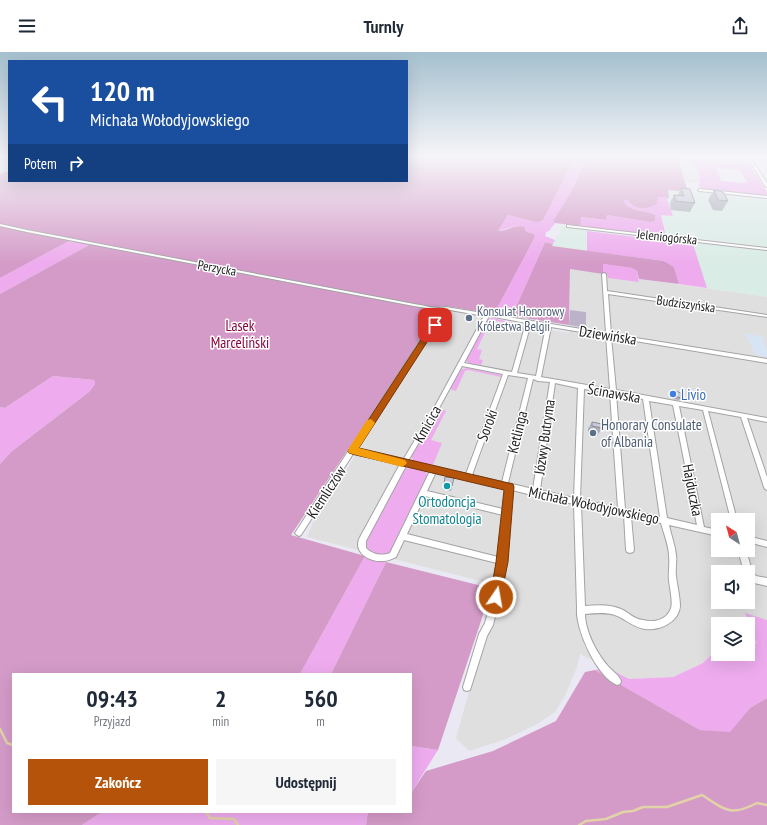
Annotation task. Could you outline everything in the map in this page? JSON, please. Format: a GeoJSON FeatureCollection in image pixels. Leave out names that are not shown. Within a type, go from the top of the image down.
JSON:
{"type":"FeatureCollection","features":[{"type":"Feature","properties":{"kind":"street"},"geometry":{"type":"LineString","coordinates":[[720,192],[767,197]]}},
{"type":"Feature","properties":{"kind":"street","name":"Perzycka"},"geometry":{"type":"LineString","coordinates":[[0,225],[33,233],[314,287],[435,308]]}},
{"type":"Feature","properties":{"kind":"street","name":"Jeleniogórska"},"geometry":{"type":"LineString","coordinates":[[568,226],[767,249]]}},
{"type":"Feature","properties":{"kind":"street"},"geometry":{"type":"LineString","coordinates":[[604,274],[612,393],[624,512],[630,550]]}},
{"type":"Feature","properties":{"kind":"street","name":"Budziszyńska"},"geometry":{"type":"LineString","coordinates":[[605,292],[767,316]]}},
{"type":"Feature","properties":{"kind":"street","name":"Dziewińska"},"geometry":{"type":"LineString","coordinates":[[435,308],[487,315],[767,361]]}},
{"type":"Feature","properties":{"kind":"street","name":"Kiemliczów"},"geometry":{"type":"LineString","coordinates":[[299,533],[446,309]]}},
{"type":"Feature","properties":{"kind":"street","name":"Kmicica"},"geometry":{"type":"LineString","coordinates":[[403,536],[393,555],[387,558],[365,553],[360,547],[404,463],[487,315]]}},
{"type":"Feature","properties":{"kind":"street"},"geometry":{"type":"LineString","coordinates":[[514,374],[529,322]]}},
{"type":"Feature","properties":{"kind":"street"},"geometry":{"type":"LineString","coordinates":[[538,379],[549,325]]}},
{"type":"Feature","properties":{"kind":"street","name":"Ścinawska"},"geometry":{"type":"LineString","coordinates":[[460,364],[612,393],[767,420]]}},
{"type":"Feature","properties":{"kind":"street","name":"Soroki"},"geometry":{"type":"LineString","coordinates":[[468,478],[506,373]]}},
{"type":"Feature","properties":{"kind":"street","name":"Ketlinga"},"geometry":{"type":"LineString","coordinates":[[467,687],[483,634],[487,631],[490,623],[498,586],[507,513],[507,486],[531,377]]}},
{"type":"Feature","properties":{"kind":"street","name":"Józwy Butryma"},"geometry":{"type":"LineString","coordinates":[[536,493],[553,382]]}},
{"type":"Feature","properties":{"kind":"street"},"geometry":{"type":"LineString","coordinates":[[581,387],[578,502],[580,610],[585,633],[595,654],[605,669],[617,681]]}},
{"type":"Feature","properties":{"kind":"street"},"geometry":{"type":"LineString","coordinates":[[580,610],[614,610],[636,622],[650,625],[661,624],[672,616],[676,607],[672,574],[673,556],[664,520],[646,399]]}},
{"type":"Feature","properties":{"kind":"street","name":"Hajduczka"},"geometry":{"type":"LineString","coordinates":[[676,404],[700,529]]}},
{"type":"Feature","properties":{"kind":"street"},"geometry":{"type":"LineString","coordinates":[[705,409],[732,513]]}},
{"type":"Feature","properties":{"kind":"street"},"geometry":{"type":"LineString","coordinates":[[743,416],[767,487]]}},
{"type":"Feature","properties":{"kind":"street","name":"Michała Wołodyjowskiego"},"geometry":{"type":"LineString","coordinates":[[352,451],[711,531]]}},
{"type":"Feature","properties":{"kind":"street"},"geometry":{"type":"LineString","coordinates":[[434,470],[403,536],[502,562]]}},
{"type":"Feature","properties":{"kind":"street"},"geometry":{"type":"LineString","coordinates":[[424,493],[507,513]]}},
{"type":"Feature","properties":{"kind":"street"},"geometry":{"type":"LineString","coordinates":[[755,541],[767,544]]}},
{"type":"Feature","properties":{"kind":"street"},"geometry":{"type":"LineString","coordinates":[[755,579],[767,582]]}},
{"type":"Feature","properties":{"kind":"shaded area"},"geometry":{"type":"Polygon","coordinates":[[[557,192],[571,192],[554,222],[555,223],[549,231],[546,232],[545,236],[555,240],[553,244],[545,242],[512,316],[494,314],[535,237],[534,234],[527,232],[526,229],[517,226],[498,231],[508,215],[537,221],[543,220],[557,192]]]}},
{"type":"Feature","properties":{"kind":"shaded area"},"geometry":{"type":"Polygon","coordinates":[[[668,192],[689,192],[767,200],[767,247],[696,238],[694,231],[690,231],[693,238],[665,234],[661,215],[673,216],[667,199],[668,192]]]}},
{"type":"Feature","properties":{"kind":"shaded area"},"geometry":{"type":"Polygon","coordinates":[[[730,192],[767,192],[767,196],[730,192]]]}},
{"type":"Feature","properties":{"kind":"shaded area"},"geometry":{"type":"Polygon","coordinates":[[[658,197],[669,198],[667,199],[673,216],[661,215],[666,237],[580,226],[580,217],[605,220],[607,215],[650,222],[655,221],[655,215],[630,208],[624,200],[658,197]]]}},
{"type":"Feature","properties":{"kind":"shaded area"},"geometry":{"type":"Polygon","coordinates":[[[562,226],[587,229],[587,251],[552,246],[558,235],[560,235],[562,226]]]}},
{"type":"Feature","properties":{"kind":"shaded area"},"geometry":{"type":"Polygon","coordinates":[[[587,231],[693,244],[707,288],[679,284],[674,267],[664,261],[587,251],[587,231]]]}},
{"type":"Feature","properties":{"kind":"shaded area"},"geometry":{"type":"Polygon","coordinates":[[[69,241],[89,245],[0,294],[0,278],[69,241]]]}},
{"type":"Feature","properties":{"kind":"shaded area"},"geometry":{"type":"Polygon","coordinates":[[[692,242],[767,251],[767,297],[707,288],[692,242]]]}},
{"type":"Feature","properties":{"kind":"shaded area"},"geometry":{"type":"Polygon","coordinates":[[[603,264],[632,268],[637,271],[639,282],[608,278],[607,274],[603,274],[603,264]]]}},
{"type":"Feature","properties":{"kind":"shaded area"},"geometry":{"type":"Polygon","coordinates":[[[570,269],[607,274],[639,282],[639,279],[767,297],[767,620],[745,614],[746,617],[711,617],[711,656],[703,663],[673,677],[629,679],[580,654],[577,667],[565,696],[555,712],[537,724],[506,739],[469,751],[456,738],[484,638],[495,622],[504,587],[307,537],[313,522],[447,312],[451,311],[478,315],[479,318],[569,333],[569,325],[586,328],[586,312],[570,310],[570,269]]]}},
{"type":"Feature","properties":{"kind":"shaded area"},"geometry":{"type":"Polygon","coordinates":[[[570,310],[586,312],[586,328],[569,325],[570,310]]]}},
{"type":"Feature","properties":{"kind":"shaded area"},"geometry":{"type":"Polygon","coordinates":[[[492,318],[523,325],[491,320],[477,349],[482,350],[479,359],[483,360],[481,365],[469,363],[465,360],[487,319],[492,318]]]}},
{"type":"Feature","properties":{"kind":"shaded area"},"geometry":{"type":"Polygon","coordinates":[[[746,334],[762,336],[767,349],[767,357],[755,355],[746,334]]]}},
{"type":"Feature","properties":{"kind":"shaded area"},"geometry":{"type":"Polygon","coordinates":[[[467,368],[501,375],[501,377],[468,370],[465,371],[456,391],[450,389],[460,370],[467,368]]]}},
{"type":"Feature","properties":{"kind":"shaded area"},"geometry":{"type":"Polygon","coordinates":[[[53,376],[94,380],[95,384],[89,392],[12,451],[0,464],[0,407],[5,408],[53,376]]]}},
{"type":"Feature","properties":{"kind":"shaded area"},"geometry":{"type":"Polygon","coordinates":[[[439,408],[446,411],[431,440],[442,443],[433,465],[454,471],[414,462],[411,456],[439,408]]]}},
{"type":"Feature","properties":{"kind":"shaded area"},"geometry":{"type":"Polygon","coordinates":[[[411,468],[426,472],[428,478],[391,554],[383,556],[366,551],[365,542],[404,469],[411,468]]]}},
{"type":"Feature","properties":{"kind":"shaded area"},"geometry":{"type":"Polygon","coordinates":[[[365,556],[386,562],[331,673],[301,673],[365,556]]]}},
{"type":"Feature","properties":{"kind":"shaded area"},"geometry":{"type":"Polygon","coordinates":[[[745,613],[767,620],[767,698],[750,708],[730,733],[700,730],[595,670],[606,667],[629,679],[673,677],[703,663],[711,655],[711,661],[755,661],[755,617],[746,617],[745,613]]]}},
{"type":"Feature","properties":{"kind":"shaded area"},"geometry":{"type":"Polygon","coordinates":[[[412,746],[438,750],[412,791],[412,746]]]}},
{"type":"Feature","properties":{"kind":"shaded area"},"geometry":{"type":"Polygon","coordinates":[[[100,813],[368,813],[366,825],[82,825],[100,813]]]}},
{"type":"Feature","properties":{"kind":"green space","name":"Lasek Marceliński"},"geometry":{"type":"Polygon","coordinates":[[[0,192],[557,192],[543,220],[537,222],[508,215],[498,231],[521,226],[524,227],[527,232],[534,234],[535,237],[494,314],[446,306],[437,307],[435,310],[438,314],[291,535],[365,556],[301,673],[12,673],[12,813],[100,813],[82,825],[0,825],[0,464],[12,451],[89,392],[95,384],[94,380],[53,376],[5,408],[0,407],[0,294],[89,245],[69,241],[0,278],[0,192]]]}},
{"type":"Feature","properties":{"kind":"green space"},"geometry":{"type":"Polygon","coordinates":[[[571,192],[668,192],[669,198],[658,197],[657,204],[646,208],[634,206],[628,200],[624,200],[630,208],[655,215],[655,221],[650,222],[607,215],[606,220],[581,217],[580,226],[553,222],[571,192]]]}},
{"type":"Feature","properties":{"kind":"green space"},"geometry":{"type":"Polygon","coordinates":[[[545,242],[553,244],[552,246],[664,261],[674,267],[679,284],[639,279],[637,271],[632,268],[603,264],[603,274],[570,269],[569,325],[512,316],[545,242]]]}},
{"type":"Feature","properties":{"kind":"green space"},"geometry":{"type":"Polygon","coordinates":[[[386,562],[490,588],[481,621],[438,750],[412,746],[412,673],[331,673],[386,562]]]}},
{"type":"Feature","properties":{"kind":"green space"},"geometry":{"type":"Polygon","coordinates":[[[595,670],[700,730],[730,732],[750,708],[767,698],[767,825],[366,825],[368,813],[412,813],[412,792],[426,771],[493,751],[556,721],[585,672],[595,670]]]}},
{"type":"Feature","properties":{"kind":"building"},"geometry":{"type":"Polygon","coordinates":[[[683,192],[691,192],[695,203],[676,201],[674,195],[684,196],[683,192]]]}},
{"type":"Feature","properties":{"kind":"building"},"geometry":{"type":"Polygon","coordinates":[[[715,192],[724,193],[728,201],[718,200],[715,192]]]}},
{"type":"Feature","properties":{"kind":"building"},"geometry":{"type":"Polygon","coordinates":[[[673,390],[681,393],[681,398],[674,396],[673,390]]]}},
{"type":"Feature","properties":{"kind":"building"},"geometry":{"type":"Polygon","coordinates":[[[592,422],[602,424],[602,428],[592,426],[592,422]]]}},
{"type":"Feature","properties":{"kind":"building"},"geometry":{"type":"Polygon","coordinates":[[[445,477],[454,478],[452,486],[444,484],[445,477]]]}},
{"type":"Feature","properties":{"kind":"waterway"},"geometry":{"type":"LineString","coordinates":[[0,729],[7,743],[12,745]]}},
{"type":"Feature","properties":{"kind":"waterway"},"geometry":{"type":"LineString","coordinates":[[579,825],[586,821],[606,819],[623,812],[633,811],[643,807],[667,807],[702,795],[716,805],[734,811],[757,803],[767,805]]}},
{"type":"Feature","properties":{"kind":"waterway"},"geometry":{"type":"LineString","coordinates":[[207,813],[210,818],[234,819],[238,825]]}},
{"type":"Feature","properties":{"kind":"slow traffic"},"geometry":{"type":"LineString","coordinates":[[371,423],[352,451],[402,463]]}},
{"type":"Feature","properties":{"kind":"place","name":"Konsulat Honorowy Królestwa Belgii"},"geometry":{"type":"Point","coordinates":[469,318]}},
{"type":"Feature","properties":{"kind":"place","name":"Livio"},"geometry":{"type":"Point","coordinates":[673,394]}},
{"type":"Feature","properties":{"kind":"place","name":"Honorary Consulate of Albania"},"geometry":{"type":"Point","coordinates":[593,433]}},
{"type":"Feature","properties":{"kind":"place","name":"Ortodoncja Stomatologia"},"geometry":{"type":"Point","coordinates":[447,486]}},
{"type":"Feature","properties":{"kind":"route"},"geometry":{"type":"LineString","coordinates":[[435,325],[352,451],[509,487],[502,562],[496,597]]}}]}
